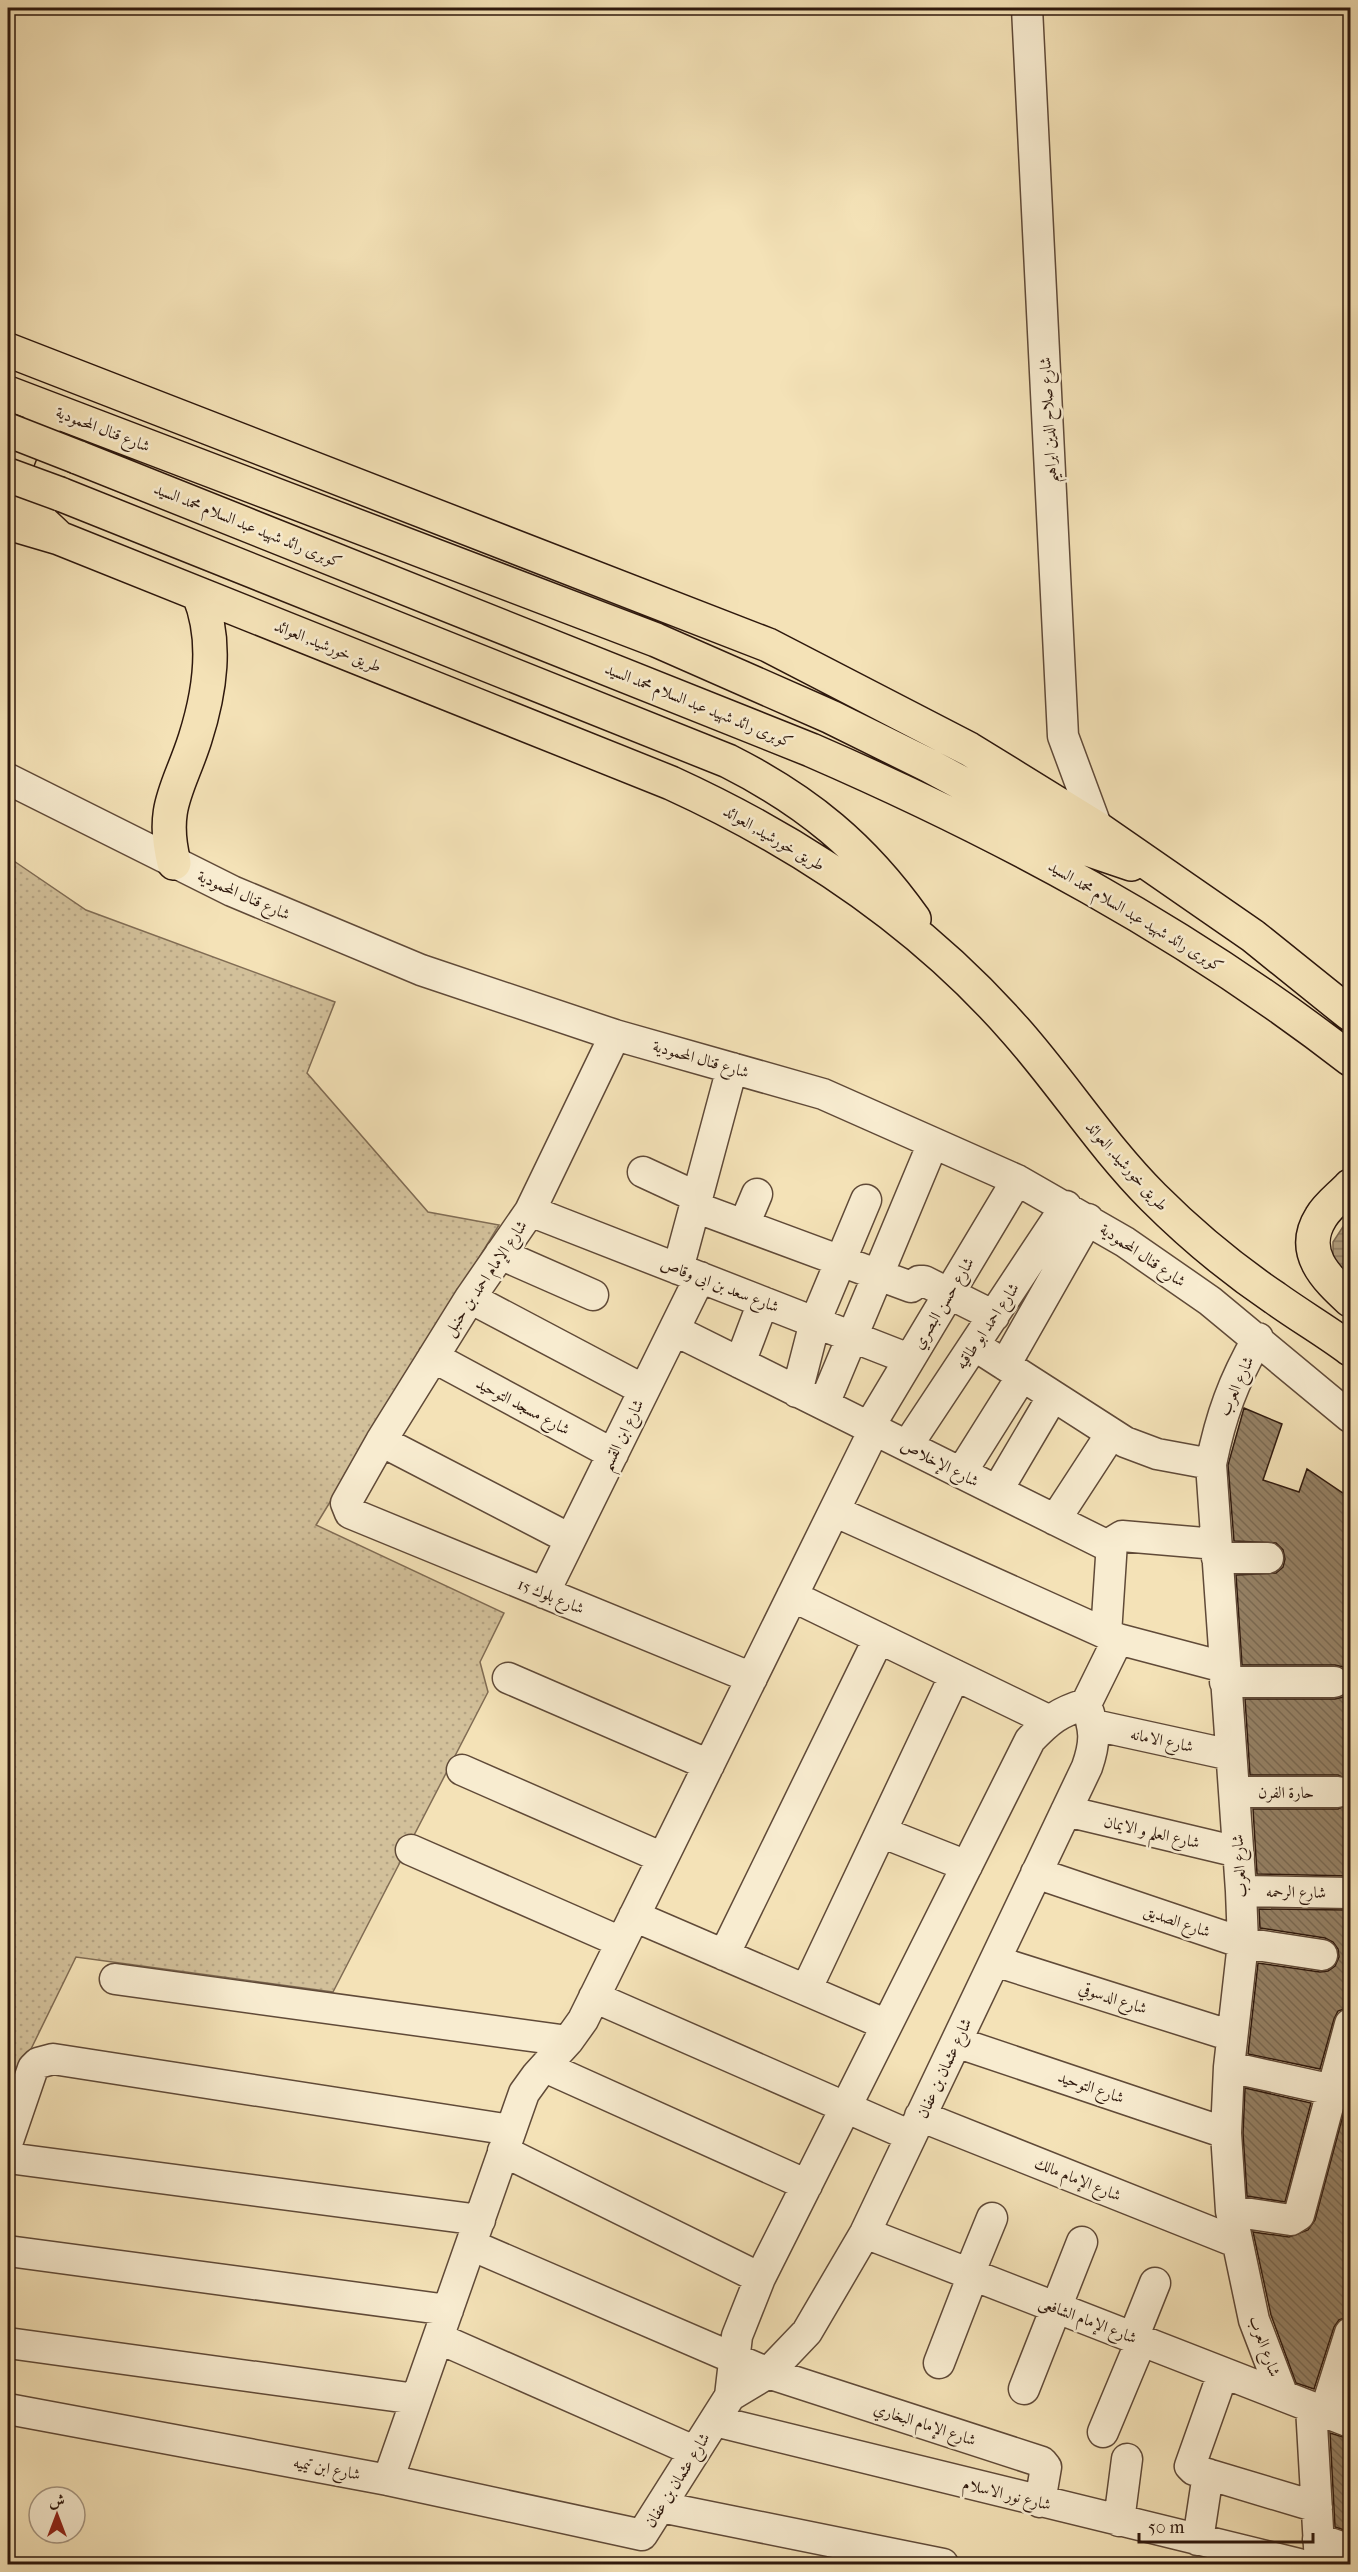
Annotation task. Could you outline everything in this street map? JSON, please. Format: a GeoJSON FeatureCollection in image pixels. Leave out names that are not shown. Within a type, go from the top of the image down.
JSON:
{"type":"FeatureCollection","features":[{"type":"Feature","properties":{"kind":"main road"},"geometry":{"type":"LineString","coordinates":[[8,350],[768,645],[969,749],[1097,828],[1254,936],[1350,1014]]}},
{"type":"Feature","properties":{"kind":"main road","name":"شارع قنال المحمودية"},"geometry":{"type":"LineString","coordinates":[[8,393],[656,640],[841,722],[930,766],[1078,846],[1159,871]]}},
{"type":"Feature","properties":{"kind":"main road"},"geometry":{"type":"LineString","coordinates":[[59,538],[20,498],[13,480],[14,469],[33,431],[46,420],[63,414]]}},
{"type":"Feature","properties":{"kind":"main road","name":"كوبرى رائد شهيد عبد السلام محمد السيد"},"geometry":{"type":"LineString","coordinates":[[8,430],[800,745],[904,790],[1055,866],[1133,911],[1259,992],[1350,1059]]}},
{"type":"Feature","properties":{"kind":"main road"},"geometry":{"type":"LineString","coordinates":[[8,476],[60,494],[728,761],[764,779],[798,800],[853,845],[896,893],[931,948]]}},
{"type":"Feature","properties":{"kind":"main road"},"geometry":{"type":"LineString","coordinates":[[8,523],[59,538]]}},
{"type":"Feature","properties":{"kind":"main road","name":"طريق خورشيد, العوائد"},"geometry":{"type":"LineString","coordinates":[[59,538],[660,779],[712,802],[792,846],[840,877],[931,948],[1014,1028],[1052,1072],[1116,1157],[1152,1196],[1232,1267],[1350,1349]]}},
{"type":"Feature","properties":{"kind":"main road"},"geometry":{"type":"LineString","coordinates":[[174,863],[169,836],[170,808],[195,740],[211,654],[210,627],[199,595]]}},
{"type":"Feature","properties":{"kind":"main road"},"geometry":{"type":"LineString","coordinates":[[1350,1186],[1322,1216],[1315,1232],[1314,1248],[1317,1263],[1326,1278],[1350,1300]]}},
{"type":"Feature","properties":{"kind":"street","name":"شارع صلاح الدين ابراهيم"},"geometry":{"type":"LineString","coordinates":[[1027,8],[1063,736],[1097,828]]}},
{"type":"Feature","properties":{"kind":"street","name":"شارع قنال المحمودية"},"geometry":{"type":"LineString","coordinates":[[8,779],[232,891],[422,970],[615,1035],[823,1094],[1017,1180],[1077,1213],[1160,1265],[1258,1338],[1350,1417]]}},
{"type":"Feature","properties":{"kind":"street","name":"شارع الإمام احمد بن حنبل"},"geometry":{"type":"LineString","coordinates":[[350,1513],[346,1503],[347,1498],[381,1440],[470,1298],[530,1211],[615,1035]]}},
{"type":"Feature","properties":{"kind":"street","name":"شارع ابن القسم"},"geometry":{"type":"LineString","coordinates":[[544,1593],[674,1330],[689,1273],[696,1202],[732,1068]]}},
{"type":"Feature","properties":{"kind":"street"},"geometry":{"type":"LineString","coordinates":[[811,1398],[852,1336],[933,1143]]}},
{"type":"Feature","properties":{"kind":"street"},"geometry":{"type":"LineString","coordinates":[[644,1172],[696,1202],[744,1225],[911,1287],[919,1281],[924,1281],[994,1316]]}},
{"type":"Feature","properties":{"kind":"street","name":"شارع حسن البصري"},"geometry":{"type":"LineString","coordinates":[[388,2480],[524,2093],[568,2041],[594,1997],[834,1511],[872,1428],[905,1366],[1017,1180]]}},
{"type":"Feature","properties":{"kind":"street"},"geometry":{"type":"LineString","coordinates":[[744,1225],[757,1194]]}},
{"type":"Feature","properties":{"kind":"street"},"geometry":{"type":"LineString","coordinates":[[811,1398],[815,1322],[866,1200]]}},
{"type":"Feature","properties":{"kind":"street","name":"شارع سعد بن ابى وقاص"},"geometry":{"type":"LineString","coordinates":[[530,1211],[852,1336],[905,1366],[939,1398]]}},
{"type":"Feature","properties":{"kind":"street"},"geometry":{"type":"LineString","coordinates":[[961,1473],[1013,1370],[1077,1213]]}},
{"type":"Feature","properties":{"kind":"street","name":"شارع احمد ابو طاقيه"},"geometry":{"type":"LineString","coordinates":[[907,1446],[994,1316],[1077,1213]]}},
{"type":"Feature","properties":{"kind":"street"},"geometry":{"type":"LineString","coordinates":[[500,1254],[593,1295]]}},
{"type":"Feature","properties":{"kind":"street"},"geometry":{"type":"LineString","coordinates":[[470,1298],[644,1390]]}},
{"type":"Feature","properties":{"kind":"street"},"geometry":{"type":"LineString","coordinates":[[740,1363],[763,1302]]}},
{"type":"Feature","properties":{"kind":"street","name":"شارع الإخلاص"},"geometry":{"type":"LineString","coordinates":[[674,1330],[1102,1543],[1112,1542],[1122,1536],[1268,1558]]}},
{"type":"Feature","properties":{"kind":"street","name":"شارع العرب"},"geometry":{"type":"LineString","coordinates":[[1258,1338],[1236,1378],[1224,1410],[1210,1464],[1243,1943],[1229,2067],[1226,2133],[1231,2211],[1254,2320],[1282,2396]]}},
{"type":"Feature","properties":{"kind":"street"},"geometry":{"type":"LineString","coordinates":[[974,1345],[1111,1434],[1140,1449],[1210,1464]]}},
{"type":"Feature","properties":{"kind":"street","name":"شارع مسجد التوحيد"},"geometry":{"type":"LineString","coordinates":[[433,1358],[613,1454]]}},
{"type":"Feature","properties":{"kind":"street"},"geometry":{"type":"LineString","coordinates":[[997,1491],[1053,1396]]}},
{"type":"Feature","properties":{"kind":"street"},"geometry":{"type":"LineString","coordinates":[[1055,1520],[1111,1434]]}},
{"type":"Feature","properties":{"kind":"street"},"geometry":{"type":"LineString","coordinates":[[381,1440],[570,1539]]}},
{"type":"Feature","properties":{"kind":"street"},"geometry":{"type":"LineString","coordinates":[[834,1511],[1112,1636],[1225,1674],[1334,1682]]}},
{"type":"Feature","properties":{"kind":"street","name":"شارع بلوك 15"},"geometry":{"type":"LineString","coordinates":[[350,1513],[752,1678]]}},
{"type":"Feature","properties":{"kind":"street"},"geometry":{"type":"LineString","coordinates":[[1112,1542],[1112,1636]]}},
{"type":"Feature","properties":{"kind":"street"},"geometry":{"type":"LineString","coordinates":[[792,1596],[1048,1720]]}},
{"type":"Feature","properties":{"kind":"street","name":"شارع عثمان بن عفان"},"geometry":{"type":"LineString","coordinates":[[644,2534],[722,2409],[768,2373],[807,2332],[865,2233],[1066,1811],[1094,1747],[1090,1715],[1112,1636]]}},
{"type":"Feature","properties":{"kind":"street"},"geometry":{"type":"LineString","coordinates":[[724,1955],[879,1638]]}},
{"type":"Feature","properties":{"kind":"street"},"geometry":{"type":"LineString","coordinates":[[806,1990],[955,1675]]}},
{"type":"Feature","properties":{"kind":"street"},"geometry":{"type":"LineString","coordinates":[[508,1678],[709,1765]]}},
{"type":"Feature","properties":{"kind":"street"},"geometry":{"type":"LineString","coordinates":[[722,2409],[737,2336],[760,2278],[1030,1740],[1048,1720],[1066,1710],[1090,1715]]}},
{"type":"Feature","properties":{"kind":"street","name":"شارع الامانه"},"geometry":{"type":"LineString","coordinates":[[1090,1715],[1231,1755]]}},
{"type":"Feature","properties":{"kind":"street"},"geometry":{"type":"LineString","coordinates":[[462,1770],[663,1858]]}},
{"type":"Feature","properties":{"kind":"street","name":"حارة الفرن"},"geometry":{"type":"LineString","coordinates":[[1234,1792],[1338,1792]]}},
{"type":"Feature","properties":{"kind":"street","name":"شارع العلم و الايمان"},"geometry":{"type":"LineString","coordinates":[[1066,1811],[1238,1852]]}},
{"type":"Feature","properties":{"kind":"street"},"geometry":{"type":"LineString","coordinates":[[881,1832],[967,1866]]}},
{"type":"Feature","properties":{"kind":"street"},"geometry":{"type":"LineString","coordinates":[[411,1850],[621,1942]]}},
{"type":"Feature","properties":{"kind":"street","name":"شارع الصديق"},"geometry":{"type":"LineString","coordinates":[[1036,1874],[1243,1943],[1322,1955]]}},
{"type":"Feature","properties":{"kind":"street","name":"شارع الرحمه"},"geometry":{"type":"LineString","coordinates":[[1241,1891],[1350,1893]]}},
{"type":"Feature","properties":{"kind":"street"},"geometry":{"type":"LineString","coordinates":[[634,1916],[887,2025]]}},
{"type":"Feature","properties":{"kind":"street","name":"شارع الدسوقي"},"geometry":{"type":"LineString","coordinates":[[995,1961],[1232,2036]]}},
{"type":"Feature","properties":{"kind":"street"},"geometry":{"type":"LineString","coordinates":[[116,1979],[568,2041]]}},
{"type":"Feature","properties":{"kind":"street","name":"شارع الإمام مالك"},"geometry":{"type":"LineString","coordinates":[[594,1997],[846,2108],[916,2126],[1236,2242]]}},
{"type":"Feature","properties":{"kind":"street"},"geometry":{"type":"LineString","coordinates":[[1231,2211],[1290,2220],[1299,2215],[1350,2024]]}},
{"type":"Feature","properties":{"kind":"street","name":"شارع التوحيد"},"geometry":{"type":"LineString","coordinates":[[956,2042],[1226,2133]]}},
{"type":"Feature","properties":{"kind":"street"},"geometry":{"type":"LineString","coordinates":[[8,2141],[33,2068],[38,2063],[53,2059],[507,2140],[760,2278]]}},
{"type":"Feature","properties":{"kind":"street"},"geometry":{"type":"LineString","coordinates":[[545,2067],[807,2185]]}},
{"type":"Feature","properties":{"kind":"street"},"geometry":{"type":"LineString","coordinates":[[1229,2067],[1333,2090]]}},
{"type":"Feature","properties":{"kind":"street"},"geometry":{"type":"LineString","coordinates":[[8,2158],[475,2232],[733,2359],[768,2373]]}},
{"type":"Feature","properties":{"kind":"street"},"geometry":{"type":"LineString","coordinates":[[939,2363],[992,2218]]}},
{"type":"Feature","properties":{"kind":"street","name":"شارع الإمام الشافعى"},"geometry":{"type":"LineString","coordinates":[[865,2233],[1329,2413]]}},
{"type":"Feature","properties":{"kind":"street"},"geometry":{"type":"LineString","coordinates":[[1024,2389],[1082,2242]]}},
{"type":"Feature","properties":{"kind":"street"},"geometry":{"type":"LineString","coordinates":[[8,2251],[448,2310]]}},
{"type":"Feature","properties":{"kind":"street"},"geometry":{"type":"LineString","coordinates":[[1103,2432],[1155,2283]]}},
{"type":"Feature","properties":{"kind":"street"},"geometry":{"type":"LineString","coordinates":[[1350,2333],[1329,2413],[1317,2507],[1319,2552],[1350,2550]]}},
{"type":"Feature","properties":{"kind":"street"},"geometry":{"type":"LineString","coordinates":[[438,2338],[694,2451]]}},
{"type":"Feature","properties":{"kind":"street"},"geometry":{"type":"LineString","coordinates":[[8,2343],[416,2399]]}},
{"type":"Feature","properties":{"kind":"street","name":"شارع الإمام البخاري"},"geometry":{"type":"LineString","coordinates":[[768,2373],[1042,2462],[1046,2467],[1040,2502]]}},
{"type":"Feature","properties":{"kind":"street"},"geometry":{"type":"LineString","coordinates":[[1223,2373],[1190,2463],[1191,2469],[1317,2507]]}},
{"type":"Feature","properties":{"kind":"street","name":"شارع ابن تيميه"},"geometry":{"type":"LineString","coordinates":[[8,2409],[388,2480],[640,2535],[644,2534]]}},
{"type":"Feature","properties":{"kind":"street","name":"شارع نور الاسلام"},"geometry":{"type":"LineString","coordinates":[[722,2409],[1040,2502],[1299,2565]]}},
{"type":"Feature","properties":{"kind":"street"},"geometry":{"type":"LineString","coordinates":[[1119,2521],[1127,2459]]}},
{"type":"Feature","properties":{"kind":"street"},"geometry":{"type":"LineString","coordinates":[[1198,2540],[1208,2474]]}},
{"type":"Feature","properties":{"kind":"street"},"geometry":{"type":"LineString","coordinates":[[661,2507],[943,2565]]}},
{"type":"Feature","properties":{"kind":"shaded area"},"geometry":{"type":"Polygon","coordinates":[[[8,857],[86,910],[335,1002],[307,1073],[428,1212],[499,1225],[316,1525],[504,1613],[480,1662],[488,1692],[333,1992],[76,1957],[8,2096],[8,857]]]}},
{"type":"Feature","properties":{"kind":"shaded area"},"geometry":{"type":"Polygon","coordinates":[[[1350,1216],[1350,1275],[1333,1260],[1333,1242],[1350,1216]]]}},
{"type":"Feature","properties":{"kind":"building"},"geometry":{"type":"Polygon","coordinates":[[[1244,1408],[1282,1424],[1263,1480],[1299,1492],[1307,1469],[1350,1498],[1350,1577],[1345,1587],[1346,1642],[1350,1643],[1350,1679],[1343,1667],[1335,1665],[1242,1665],[1236,1575],[1276,1573],[1283,1567],[1285,1559],[1283,1550],[1276,1543],[1234,1541],[1228,1465],[1244,1408]]]}},
{"type":"Feature","properties":{"kind":"building"},"geometry":{"type":"Polygon","coordinates":[[[1350,1685],[1350,1781],[1338,1775],[1250,1775],[1245,1699],[1335,1699],[1343,1697],[1350,1685]]]}},
{"type":"Feature","properties":{"kind":"building"},"geometry":{"type":"Polygon","coordinates":[[[1350,1803],[1350,1876],[1257,1874],[1253,1809],[1338,1809],[1350,1803]]]}},
{"type":"Feature","properties":{"kind":"building"},"geometry":{"type":"Polygon","coordinates":[[[1259,1909],[1350,1910],[1350,2007],[1338,2011],[1334,2019],[1320,2069],[1248,2054],[1258,1963],[1320,1972],[1328,1971],[1335,1966],[1339,1957],[1338,1949],[1333,1942],[1325,1938],[1260,1928],[1259,1909]]]}},
{"type":"Feature","properties":{"kind":"building"},"geometry":{"type":"Polygon","coordinates":[[[1245,2088],[1311,2103],[1285,2202],[1247,2196],[1243,2133],[1245,2088]]]}},
{"type":"Feature","properties":{"kind":"building"},"geometry":{"type":"Polygon","coordinates":[[[1350,2089],[1350,2316],[1339,2320],[1334,2327],[1314,2389],[1296,2383],[1271,2315],[1253,2232],[1289,2237],[1308,2230],[1315,2220],[1350,2089]]]}},
{"type":"Feature","properties":{"kind":"building"},"geometry":{"type":"Polygon","coordinates":[[[1330,2433],[1350,2439],[1350,2532],[1335,2527],[1330,2433]]]}}]}
